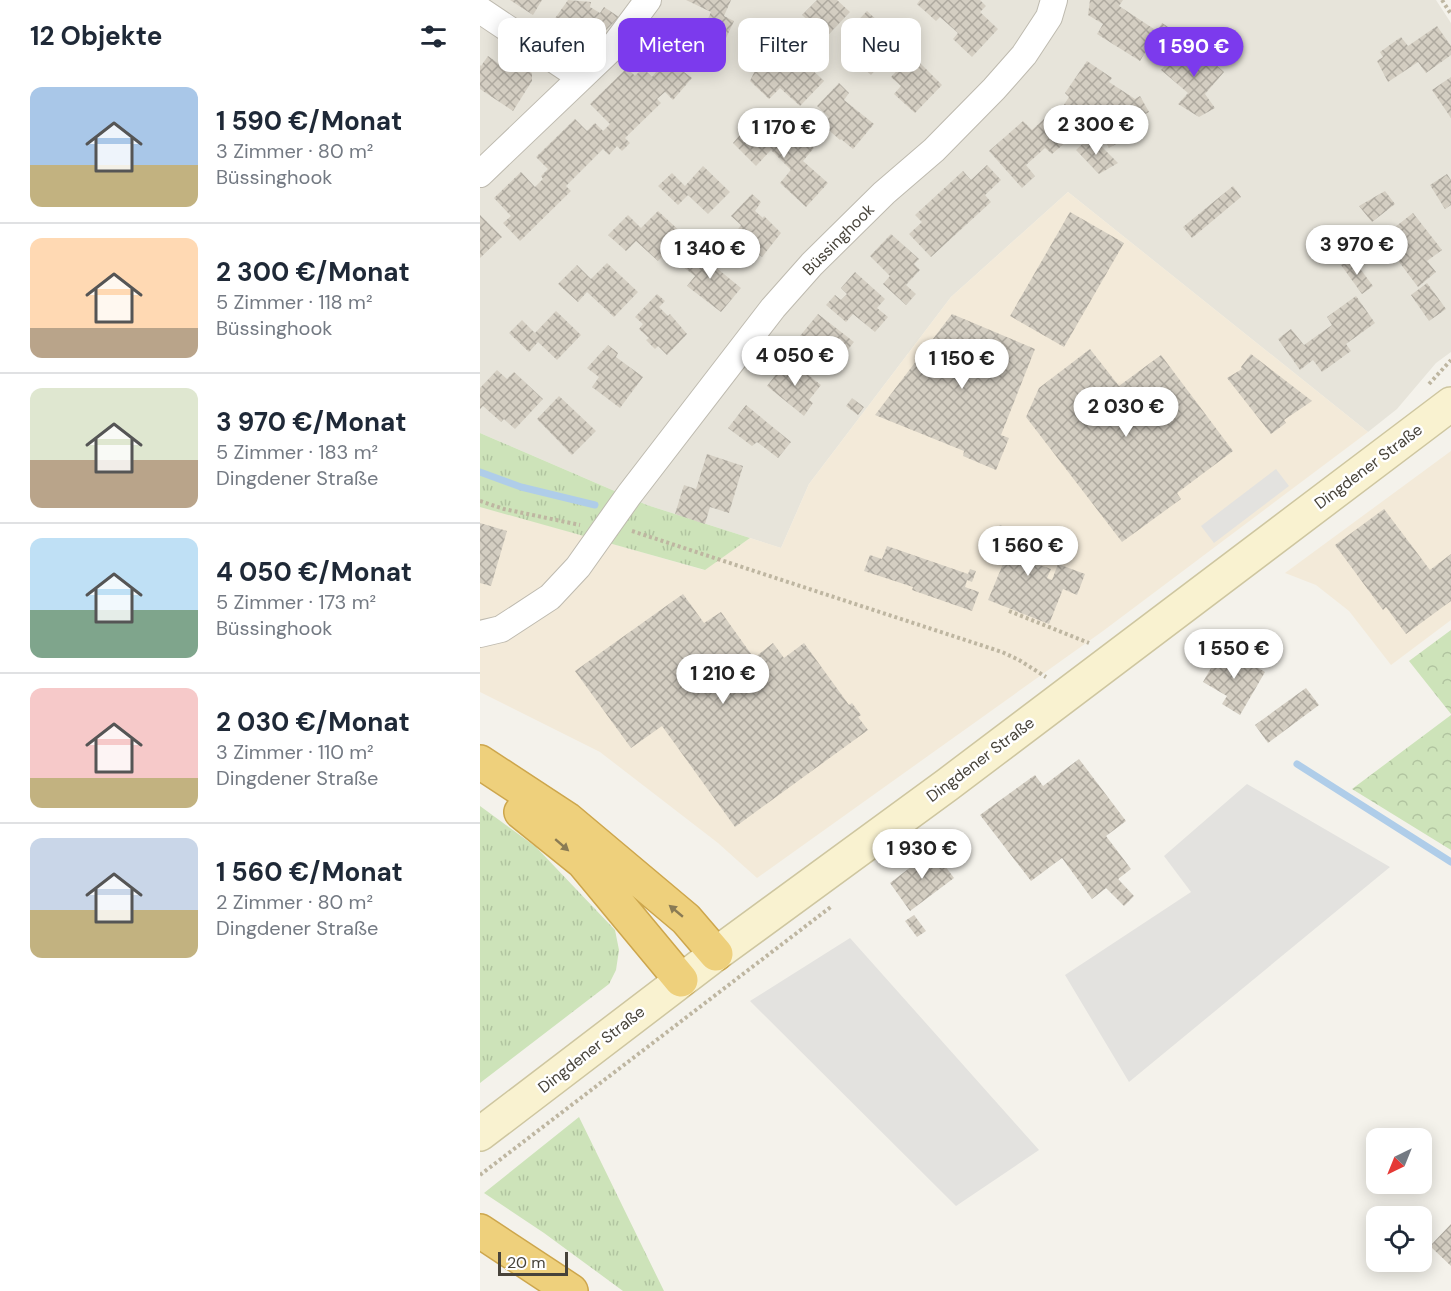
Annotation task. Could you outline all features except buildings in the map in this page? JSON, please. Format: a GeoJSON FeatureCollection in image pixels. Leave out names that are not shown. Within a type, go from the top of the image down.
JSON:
{"type":"FeatureCollection","features":[{"type":"Feature","properties":{"kind":"highway"},"geometry":{"type":"LineString","coordinates":[[480,762],[567,819],[686,918],[716,954]]}},
{"type":"Feature","properties":{"kind":"highway"},"geometry":{"type":"LineString","coordinates":[[480,783],[533,820],[583,862],[681,980]]}},
{"type":"Feature","properties":{"kind":"highway"},"geometry":{"type":"LineString","coordinates":[[480,1231],[572,1291]]}},
{"type":"Feature","properties":{"kind":"highway"},"geometry":{"type":"LineString","coordinates":[[480,1255],[535,1291]]}},
{"type":"Feature","properties":{"kind":"main road","name":"Dingdener Straße"},"geometry":{"type":"LineString","coordinates":[[480,1134],[681,980],[947,785],[1451,404]]}},
{"type":"Feature","properties":{"kind":"street"},"geometry":{"type":"LineString","coordinates":[[480,174],[613,47],[648,0]]}},
{"type":"Feature","properties":{"kind":"street","name":"Büssinghook"},"geometry":{"type":"LineString","coordinates":[[480,634],[501,629],[550,597],[578,567],[629,495],[773,308],[812,264],[884,193],[934,150],[1009,72],[1024,55],[1049,17],[1054,0]]}},
{"type":"Feature","properties":{"kind":"street"},"geometry":{"type":"LineString","coordinates":[[480,10],[580,77]]}},
{"type":"Feature","properties":{"kind":"path"},"geometry":{"type":"LineString","coordinates":[[1442,0],[1451,14]]}},
{"type":"Feature","properties":{"kind":"path"},"geometry":{"type":"LineString","coordinates":[[480,501],[504,509],[574,525],[638,532],[1002,652],[1049,679]]}},
{"type":"Feature","properties":{"kind":"path"},"geometry":{"type":"LineString","coordinates":[[1009,611],[1095,645]]}},
{"type":"Feature","properties":{"kind":"shaded area"},"geometry":{"type":"Polygon","coordinates":[[[480,0],[1436,0],[1451,23],[1451,352],[1436,363],[1397,409],[1368,432],[1068,192],[951,297],[809,484],[781,548],[647,505],[480,433],[480,0]]]}},
{"type":"Feature","properties":{"kind":"shaded area"},"geometry":{"type":"Polygon","coordinates":[[[1068,192],[1368,432],[1103,631],[757,878],[718,843],[600,752],[480,692],[480,506],[704,570],[750,538],[781,548],[809,484],[951,297],[1068,192]]]}},
{"type":"Feature","properties":{"kind":"shaded area"},"geometry":{"type":"Polygon","coordinates":[[[1451,451],[1451,620],[1391,665],[1349,611],[1316,585],[1285,573],[1451,451]]]}},
{"type":"Feature","properties":{"kind":"shaded area"},"geometry":{"type":"Polygon","coordinates":[[[1276,469],[1289,486],[1214,543],[1201,526],[1276,469]]]}},
{"type":"Feature","properties":{"kind":"shaded area"},"geometry":{"type":"Polygon","coordinates":[[[1247,784],[1390,867],[1129,1082],[1065,975],[1191,892],[1164,856],[1247,784]]]}},
{"type":"Feature","properties":{"kind":"shaded area"},"geometry":{"type":"Polygon","coordinates":[[[850,938],[1039,1150],[956,1206],[750,1001],[850,938]]]}},
{"type":"Feature","properties":{"kind":"green space"},"geometry":{"type":"Polygon","coordinates":[[[480,433],[647,505],[750,538],[705,570],[480,507],[480,433]]]}},
{"type":"Feature","properties":{"kind":"green space"},"geometry":{"type":"Polygon","coordinates":[[[1451,630],[1451,714],[1409,661],[1451,630]]]}},
{"type":"Feature","properties":{"kind":"green space"},"geometry":{"type":"Polygon","coordinates":[[[1451,715],[1451,850],[1352,789],[1451,715]]]}},
{"type":"Feature","properties":{"kind":"green space"},"geometry":{"type":"Polygon","coordinates":[[[480,806],[536,847],[615,930],[619,950],[616,970],[609,984],[480,1083],[480,806]]]}},
{"type":"Feature","properties":{"kind":"green space"},"geometry":{"type":"Polygon","coordinates":[[[579,1117],[664,1291],[623,1291],[544,1233],[484,1193],[579,1117]]]}},
{"type":"Feature","properties":{"kind":"waterway"},"geometry":{"type":"LineString","coordinates":[[480,472],[521,487],[595,505]]}},
{"type":"Feature","properties":{"kind":"waterway"},"geometry":{"type":"LineString","coordinates":[[1297,764],[1451,862]]}}]}
